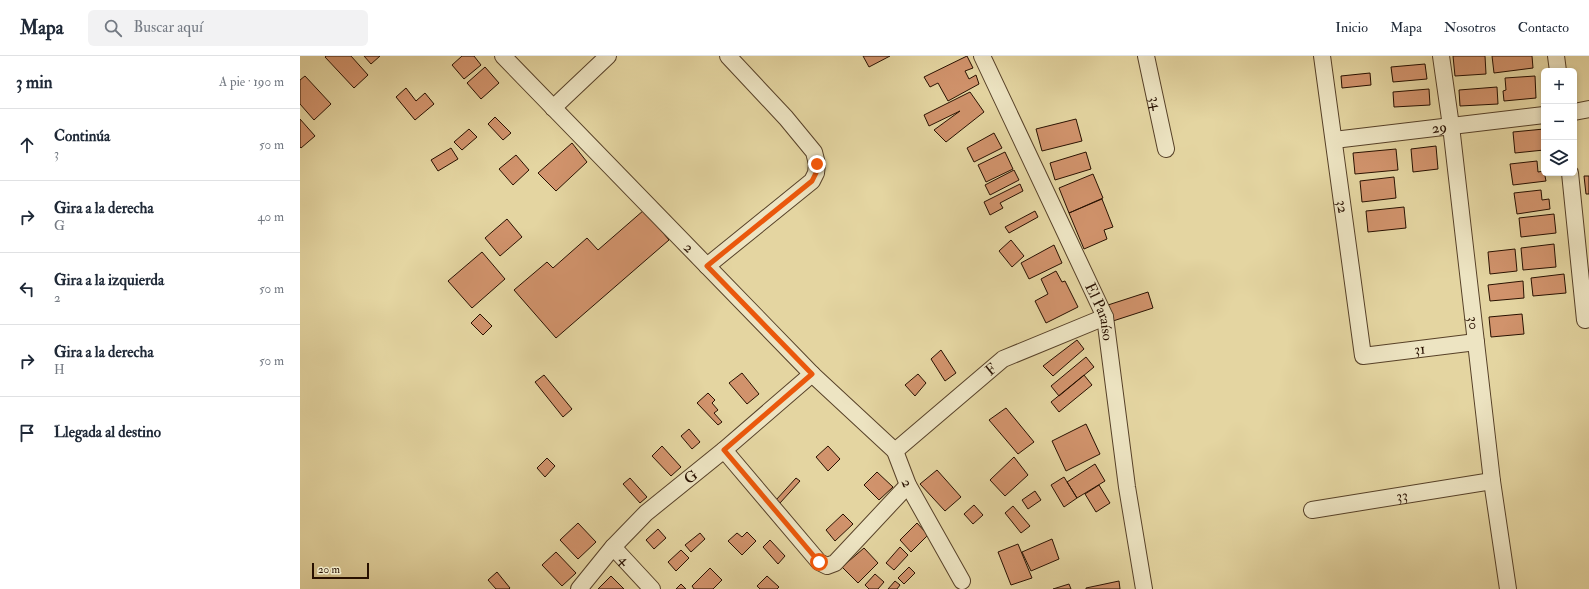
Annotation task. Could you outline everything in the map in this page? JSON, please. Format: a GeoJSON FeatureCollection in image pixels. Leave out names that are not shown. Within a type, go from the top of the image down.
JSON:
{"type":"FeatureCollection","features":[{"type":"Feature","properties":{"kind":"street","name":"2"},"geometry":{"type":"LineString","coordinates":[[503,56],[812,374],[896,451],[908,485],[962,581]]}},
{"type":"Feature","properties":{"kind":"street"},"geometry":{"type":"LineString","coordinates":[[553,108],[608,56]]}},
{"type":"Feature","properties":{"kind":"street"},"geometry":{"type":"LineString","coordinates":[[707,266],[812,181],[816,173],[817,164],[814,152],[786,118],[728,56]]}},
{"type":"Feature","properties":{"kind":"street","name":"El Paraíso"},"geometry":{"type":"LineString","coordinates":[[982,56],[1105,317],[1127,487],[1144,589]]}},
{"type":"Feature","properties":{"kind":"street","name":"34"},"geometry":{"type":"LineString","coordinates":[[1146,56],[1166,149]]}},
{"type":"Feature","properties":{"kind":"street","name":"32"},"geometry":{"type":"LineString","coordinates":[[1322,56],[1363,356]]}},
{"type":"Feature","properties":{"kind":"street","name":"30"},"geometry":{"type":"LineString","coordinates":[[1441,56],[1451,126],[1492,482],[1508,589]]}},
{"type":"Feature","properties":{"kind":"street"},"geometry":{"type":"LineString","coordinates":[[1556,56],[1558,68]]}},
{"type":"Feature","properties":{"kind":"street"},"geometry":{"type":"LineString","coordinates":[[1577,111],[1589,109]]}},
{"type":"Feature","properties":{"kind":"street","name":"29"},"geometry":{"type":"LineString","coordinates":[[1334,140],[1541,115]]}},
{"type":"Feature","properties":{"kind":"street"},"geometry":{"type":"LineString","coordinates":[[1570,176],[1587,319]]}},
{"type":"Feature","properties":{"kind":"street","name":"F"},"geometry":{"type":"LineString","coordinates":[[896,451],[1003,359],[1105,317]]}},
{"type":"Feature","properties":{"kind":"street","name":"31"},"geometry":{"type":"LineString","coordinates":[[1363,356],[1476,342]]}},
{"type":"Feature","properties":{"kind":"street","name":"G"},"geometry":{"type":"LineString","coordinates":[[579,589],[613,547],[646,513],[724,450],[812,374]]}},
{"type":"Feature","properties":{"kind":"street"},"geometry":{"type":"LineString","coordinates":[[724,450],[819,562],[827,566],[835,563],[908,485]]}},
{"type":"Feature","properties":{"kind":"street","name":"33"},"geometry":{"type":"LineString","coordinates":[[1312,510],[1492,482]]}},
{"type":"Feature","properties":{"kind":"street","name":"4"},"geometry":{"type":"LineString","coordinates":[[613,547],[652,589]]}},
{"type":"Feature","properties":{"kind":"building"},"geometry":{"type":"Polygon","coordinates":[[[351,56],[368,75],[354,88],[325,57],[351,56]]]}},
{"type":"Feature","properties":{"kind":"building"},"geometry":{"type":"Polygon","coordinates":[[[364,56],[380,56],[371,64],[364,56]]]}},
{"type":"Feature","properties":{"kind":"building"},"geometry":{"type":"Polygon","coordinates":[[[462,56],[474,56],[481,65],[464,79],[452,65],[462,56]]]}},
{"type":"Feature","properties":{"kind":"building"},"geometry":{"type":"Polygon","coordinates":[[[863,56],[890,56],[869,67],[863,56]]]}},
{"type":"Feature","properties":{"kind":"building"},"geometry":{"type":"Polygon","coordinates":[[[967,56],[973,68],[965,71],[969,79],[976,75],[979,84],[948,101],[938,83],[930,87],[924,77],[967,56]]]}},
{"type":"Feature","properties":{"kind":"building"},"geometry":{"type":"Polygon","coordinates":[[[1453,56],[1485,56],[1486,74],[1455,76],[1453,56]]]}},
{"type":"Feature","properties":{"kind":"building"},"geometry":{"type":"Polygon","coordinates":[[[1492,56],[1532,56],[1533,68],[1494,73],[1492,56]]]}},
{"type":"Feature","properties":{"kind":"building"},"geometry":{"type":"Polygon","coordinates":[[[1425,64],[1427,79],[1393,82],[1391,67],[1425,64]]]}},
{"type":"Feature","properties":{"kind":"building"},"geometry":{"type":"Polygon","coordinates":[[[485,67],[499,83],[481,99],[467,83],[485,67]]]}},
{"type":"Feature","properties":{"kind":"building"},"geometry":{"type":"Polygon","coordinates":[[[1370,73],[1371,85],[1342,88],[1341,76],[1370,73]]]}},
{"type":"Feature","properties":{"kind":"building"},"geometry":{"type":"Polygon","coordinates":[[[305,76],[331,104],[314,120],[300,104],[300,80],[305,76]]]}},
{"type":"Feature","properties":{"kind":"building"},"geometry":{"type":"Polygon","coordinates":[[[1535,76],[1536,98],[1504,101],[1503,91],[1506,90],[1505,78],[1535,76]]]}},
{"type":"Feature","properties":{"kind":"building"},"geometry":{"type":"Polygon","coordinates":[[[1497,87],[1498,104],[1460,106],[1459,90],[1497,87]]]}},
{"type":"Feature","properties":{"kind":"building"},"geometry":{"type":"Polygon","coordinates":[[[406,88],[416,101],[425,93],[434,104],[415,120],[396,97],[406,88]]]}},
{"type":"Feature","properties":{"kind":"building"},"geometry":{"type":"Polygon","coordinates":[[[1429,89],[1430,105],[1394,107],[1393,92],[1429,89]]]}},
{"type":"Feature","properties":{"kind":"building"},"geometry":{"type":"Polygon","coordinates":[[[970,92],[984,112],[946,142],[934,130],[960,111],[929,126],[924,115],[970,92]]]}},
{"type":"Feature","properties":{"kind":"building"},"geometry":{"type":"Polygon","coordinates":[[[495,117],[511,133],[503,140],[488,124],[495,117]]]}},
{"type":"Feature","properties":{"kind":"building"},"geometry":{"type":"Polygon","coordinates":[[[300,119],[315,136],[301,148],[300,147],[300,119]]]}},
{"type":"Feature","properties":{"kind":"building"},"geometry":{"type":"Polygon","coordinates":[[[1076,119],[1082,141],[1042,151],[1036,129],[1076,119]]]}},
{"type":"Feature","properties":{"kind":"building"},"geometry":{"type":"Polygon","coordinates":[[[469,129],[477,137],[462,150],[454,142],[469,129]]]}},
{"type":"Feature","properties":{"kind":"building"},"geometry":{"type":"Polygon","coordinates":[[[1541,129],[1541,150],[1515,153],[1513,132],[1541,129]]]}},
{"type":"Feature","properties":{"kind":"building"},"geometry":{"type":"Polygon","coordinates":[[[994,133],[1002,148],[974,162],[967,148],[994,133]]]}},
{"type":"Feature","properties":{"kind":"building"},"geometry":{"type":"Polygon","coordinates":[[[572,143],[587,162],[556,191],[538,173],[572,143]]]}},
{"type":"Feature","properties":{"kind":"building"},"geometry":{"type":"Polygon","coordinates":[[[1436,146],[1438,169],[1413,172],[1411,149],[1436,146]]]}},
{"type":"Feature","properties":{"kind":"building"},"geometry":{"type":"Polygon","coordinates":[[[451,148],[458,159],[438,171],[431,160],[451,148]]]}},
{"type":"Feature","properties":{"kind":"building"},"geometry":{"type":"Polygon","coordinates":[[[1396,149],[1398,170],[1355,174],[1353,153],[1396,149]]]}},
{"type":"Feature","properties":{"kind":"building"},"geometry":{"type":"Polygon","coordinates":[[[1005,152],[1013,169],[986,182],[978,165],[1005,152]]]}},
{"type":"Feature","properties":{"kind":"building"},"geometry":{"type":"Polygon","coordinates":[[[1086,152],[1091,169],[1055,180],[1050,163],[1086,152]]]}},
{"type":"Feature","properties":{"kind":"building"},"geometry":{"type":"Polygon","coordinates":[[[516,155],[529,170],[513,185],[499,169],[516,155]]]}},
{"type":"Feature","properties":{"kind":"building"},"geometry":{"type":"Polygon","coordinates":[[[1537,161],[1538,172],[1541,172],[1541,176],[1545,176],[1546,181],[1513,185],[1510,164],[1537,161]]]}},
{"type":"Feature","properties":{"kind":"building"},"geometry":{"type":"Polygon","coordinates":[[[1014,170],[1019,180],[990,195],[985,185],[1014,170]]]}},
{"type":"Feature","properties":{"kind":"building"},"geometry":{"type":"Polygon","coordinates":[[[1093,174],[1103,198],[1069,213],[1059,188],[1093,174]]]}},
{"type":"Feature","properties":{"kind":"building"},"geometry":{"type":"Polygon","coordinates":[[[1584,176],[1589,176],[1589,194],[1586,194],[1584,176]]]}},
{"type":"Feature","properties":{"kind":"building"},"geometry":{"type":"Polygon","coordinates":[[[1394,177],[1396,198],[1362,202],[1360,181],[1394,177]]]}},
{"type":"Feature","properties":{"kind":"building"},"geometry":{"type":"Polygon","coordinates":[[[1020,184],[1023,191],[1000,203],[1003,208],[990,215],[984,202],[1020,184]]]}},
{"type":"Feature","properties":{"kind":"building"},"geometry":{"type":"Polygon","coordinates":[[[1541,190],[1542,200],[1549,199],[1550,209],[1517,214],[1514,193],[1541,190]]]}},
{"type":"Feature","properties":{"kind":"building"},"geometry":{"type":"Polygon","coordinates":[[[1102,199],[1113,227],[1104,230],[1107,239],[1084,249],[1069,213],[1102,199]]]}},
{"type":"Feature","properties":{"kind":"building"},"geometry":{"type":"Polygon","coordinates":[[[1404,207],[1406,228],[1368,232],[1366,211],[1404,207]]]}},
{"type":"Feature","properties":{"kind":"building"},"geometry":{"type":"Polygon","coordinates":[[[644,210],[669,240],[556,338],[514,290],[547,262],[553,268],[587,238],[598,250],[644,210]]]}},
{"type":"Feature","properties":{"kind":"building"},"geometry":{"type":"Polygon","coordinates":[[[1035,211],[1038,217],[1009,233],[1005,227],[1035,211]]]}},
{"type":"Feature","properties":{"kind":"building"},"geometry":{"type":"Polygon","coordinates":[[[1554,214],[1556,233],[1521,237],[1519,218],[1554,214]]]}},
{"type":"Feature","properties":{"kind":"building"},"geometry":{"type":"Polygon","coordinates":[[[507,219],[522,237],[500,256],[485,238],[507,219]]]}},
{"type":"Feature","properties":{"kind":"building"},"geometry":{"type":"Polygon","coordinates":[[[1011,240],[1024,256],[1012,267],[999,251],[1011,240]]]}},
{"type":"Feature","properties":{"kind":"building"},"geometry":{"type":"Polygon","coordinates":[[[1554,244],[1556,267],[1523,270],[1521,248],[1554,244]]]}},
{"type":"Feature","properties":{"kind":"building"},"geometry":{"type":"Polygon","coordinates":[[[1054,245],[1062,263],[1029,279],[1021,263],[1054,245]]]}},
{"type":"Feature","properties":{"kind":"building"},"geometry":{"type":"Polygon","coordinates":[[[1515,249],[1517,271],[1490,274],[1488,252],[1515,249]]]}},
{"type":"Feature","properties":{"kind":"building"},"geometry":{"type":"Polygon","coordinates":[[[482,252],[505,279],[472,308],[448,281],[482,252]]]}},
{"type":"Feature","properties":{"kind":"building"},"geometry":{"type":"Polygon","coordinates":[[[1056,271],[1062,282],[1065,281],[1078,307],[1046,323],[1035,301],[1048,294],[1041,279],[1056,271]]]}},
{"type":"Feature","properties":{"kind":"building"},"geometry":{"type":"Polygon","coordinates":[[[1564,274],[1566,293],[1533,296],[1531,278],[1564,274]]]}},
{"type":"Feature","properties":{"kind":"building"},"geometry":{"type":"Polygon","coordinates":[[[1523,281],[1524,298],[1490,301],[1488,285],[1523,281]]]}},
{"type":"Feature","properties":{"kind":"building"},"geometry":{"type":"Polygon","coordinates":[[[1148,292],[1153,308],[1113,321],[1108,305],[1148,292]]]}},
{"type":"Feature","properties":{"kind":"building"},"geometry":{"type":"Polygon","coordinates":[[[480,314],[492,326],[483,335],[471,323],[480,314]]]}},
{"type":"Feature","properties":{"kind":"building"},"geometry":{"type":"Polygon","coordinates":[[[1522,314],[1524,334],[1491,337],[1489,317],[1522,314]]]}},
{"type":"Feature","properties":{"kind":"building"},"geometry":{"type":"Polygon","coordinates":[[[1077,340],[1084,349],[1053,376],[1043,366],[1077,340]]]}},
{"type":"Feature","properties":{"kind":"building"},"geometry":{"type":"Polygon","coordinates":[[[941,350],[956,373],[945,381],[931,359],[941,350]]]}},
{"type":"Feature","properties":{"kind":"building"},"geometry":{"type":"Polygon","coordinates":[[[1086,357],[1094,367],[1059,396],[1051,386],[1086,357]]]}},
{"type":"Feature","properties":{"kind":"building"},"geometry":{"type":"Polygon","coordinates":[[[742,373],[759,394],[747,404],[729,383],[742,373]]]}},
{"type":"Feature","properties":{"kind":"building"},"geometry":{"type":"Polygon","coordinates":[[[918,374],[926,383],[915,396],[905,385],[918,374]]]}},
{"type":"Feature","properties":{"kind":"building"},"geometry":{"type":"Polygon","coordinates":[[[544,375],[572,409],[563,417],[535,382],[544,375]]]}},
{"type":"Feature","properties":{"kind":"building"},"geometry":{"type":"Polygon","coordinates":[[[1084,375],[1092,385],[1059,412],[1051,402],[1084,375]]]}},
{"type":"Feature","properties":{"kind":"building"},"geometry":{"type":"Polygon","coordinates":[[[708,393],[715,400],[712,403],[718,410],[714,413],[722,422],[718,425],[697,403],[708,393]]]}},
{"type":"Feature","properties":{"kind":"building"},"geometry":{"type":"Polygon","coordinates":[[[1006,408],[1034,442],[1018,454],[989,420],[1006,408]]]}},
{"type":"Feature","properties":{"kind":"building"},"geometry":{"type":"Polygon","coordinates":[[[1086,424],[1100,454],[1066,471],[1052,441],[1086,424]]]}},
{"type":"Feature","properties":{"kind":"building"},"geometry":{"type":"Polygon","coordinates":[[[689,429],[700,442],[692,449],[681,436],[689,429]]]}},
{"type":"Feature","properties":{"kind":"building"},"geometry":{"type":"Polygon","coordinates":[[[662,446],[681,467],[671,476],[652,456],[662,446]]]}},
{"type":"Feature","properties":{"kind":"building"},"geometry":{"type":"Polygon","coordinates":[[[828,446],[840,459],[828,471],[816,457],[828,446]]]}},
{"type":"Feature","properties":{"kind":"building"},"geometry":{"type":"Polygon","coordinates":[[[1014,457],[1028,475],[1005,496],[990,480],[1014,457]]]}},
{"type":"Feature","properties":{"kind":"building"},"geometry":{"type":"Polygon","coordinates":[[[547,458],[555,466],[545,477],[537,468],[547,458]]]}},
{"type":"Feature","properties":{"kind":"building"},"geometry":{"type":"Polygon","coordinates":[[[1095,464],[1105,481],[1077,498],[1067,482],[1095,464]]]}},
{"type":"Feature","properties":{"kind":"building"},"geometry":{"type":"Polygon","coordinates":[[[937,470],[961,497],[945,511],[920,484],[937,470]]]}},
{"type":"Feature","properties":{"kind":"building"},"geometry":{"type":"Polygon","coordinates":[[[877,472],[893,487],[879,500],[864,485],[877,472]]]}},
{"type":"Feature","properties":{"kind":"building"},"geometry":{"type":"Polygon","coordinates":[[[1064,477],[1077,498],[1064,507],[1051,485],[1064,477]]]}},
{"type":"Feature","properties":{"kind":"building"},"geometry":{"type":"Polygon","coordinates":[[[630,478],[647,497],[640,503],[623,484],[630,478]]]}},
{"type":"Feature","properties":{"kind":"building"},"geometry":{"type":"Polygon","coordinates":[[[796,478],[800,481],[780,503],[776,500],[796,478]]]}},
{"type":"Feature","properties":{"kind":"building"},"geometry":{"type":"Polygon","coordinates":[[[1099,485],[1110,503],[1096,512],[1085,494],[1099,485]]]}},
{"type":"Feature","properties":{"kind":"building"},"geometry":{"type":"Polygon","coordinates":[[[1035,491],[1041,500],[1028,509],[1022,500],[1035,491]]]}},
{"type":"Feature","properties":{"kind":"building"},"geometry":{"type":"Polygon","coordinates":[[[974,505],[983,515],[973,524],[964,514],[974,505]]]}},
{"type":"Feature","properties":{"kind":"building"},"geometry":{"type":"Polygon","coordinates":[[[1013,506],[1030,526],[1021,533],[1005,513],[1013,506]]]}},
{"type":"Feature","properties":{"kind":"building"},"geometry":{"type":"Polygon","coordinates":[[[843,514],[853,524],[835,541],[826,530],[843,514]]]}},
{"type":"Feature","properties":{"kind":"building"},"geometry":{"type":"Polygon","coordinates":[[[578,523],[596,542],[578,559],[560,540],[578,523]]]}},
{"type":"Feature","properties":{"kind":"building"},"geometry":{"type":"Polygon","coordinates":[[[917,523],[928,535],[911,552],[900,540],[917,523]]]}},
{"type":"Feature","properties":{"kind":"building"},"geometry":{"type":"Polygon","coordinates":[[[658,529],[666,538],[654,549],[646,540],[658,529]]]}},
{"type":"Feature","properties":{"kind":"building"},"geometry":{"type":"Polygon","coordinates":[[[747,532],[756,541],[742,555],[728,541],[737,533],[742,537],[747,532]]]}},
{"type":"Feature","properties":{"kind":"building"},"geometry":{"type":"Polygon","coordinates":[[[700,533],[705,539],[691,552],[685,545],[700,533]]]}},
{"type":"Feature","properties":{"kind":"building"},"geometry":{"type":"Polygon","coordinates":[[[1052,539],[1059,559],[1031,571],[1022,552],[1052,539]]]}},
{"type":"Feature","properties":{"kind":"building"},"geometry":{"type":"Polygon","coordinates":[[[770,540],[785,556],[778,564],[763,547],[770,540]]]}},
{"type":"Feature","properties":{"kind":"building"},"geometry":{"type":"Polygon","coordinates":[[[1018,544],[1032,578],[1011,585],[998,552],[1018,544]]]}},
{"type":"Feature","properties":{"kind":"building"},"geometry":{"type":"Polygon","coordinates":[[[900,547],[908,555],[894,570],[886,563],[900,547]]]}},
{"type":"Feature","properties":{"kind":"building"},"geometry":{"type":"Polygon","coordinates":[[[864,548],[878,563],[858,583],[842,567],[864,548]]]}},
{"type":"Feature","properties":{"kind":"building"},"geometry":{"type":"Polygon","coordinates":[[[681,550],[689,558],[676,571],[668,562],[681,550]]]}},
{"type":"Feature","properties":{"kind":"building"},"geometry":{"type":"Polygon","coordinates":[[[556,552],[576,573],[562,586],[542,565],[556,552]]]}},
{"type":"Feature","properties":{"kind":"building"},"geometry":{"type":"Polygon","coordinates":[[[909,567],[915,573],[904,584],[898,578],[909,567]]]}},
{"type":"Feature","properties":{"kind":"building"},"geometry":{"type":"Polygon","coordinates":[[[710,568],[722,580],[713,589],[694,589],[692,586],[710,568]]]}},
{"type":"Feature","properties":{"kind":"building"},"geometry":{"type":"Polygon","coordinates":[[[497,572],[510,588],[509,589],[496,589],[488,580],[497,572]]]}},
{"type":"Feature","properties":{"kind":"building"},"geometry":{"type":"Polygon","coordinates":[[[875,574],[884,582],[878,589],[869,589],[865,585],[875,574]]]}},
{"type":"Feature","properties":{"kind":"building"},"geometry":{"type":"Polygon","coordinates":[[[611,576],[624,589],[598,589],[611,576]]]}},
{"type":"Feature","properties":{"kind":"building"},"geometry":{"type":"Polygon","coordinates":[[[767,576],[779,587],[777,589],[760,589],[757,586],[767,576]]]}},
{"type":"Feature","properties":{"kind":"building"},"geometry":{"type":"Polygon","coordinates":[[[895,581],[900,585],[897,589],[888,589],[895,581]]]}},
{"type":"Feature","properties":{"kind":"building"},"geometry":{"type":"Polygon","coordinates":[[[1119,581],[1120,589],[1086,589],[1086,588],[1119,581]]]}},
{"type":"Feature","properties":{"kind":"building"},"geometry":{"type":"Polygon","coordinates":[[[681,584],[686,589],[676,589],[681,584]]]}},
{"type":"Feature","properties":{"kind":"building"},"geometry":{"type":"Polygon","coordinates":[[[1069,584],[1071,589],[1053,589],[1069,584]]]}},
{"type":"Feature","properties":{"kind":"route"},"geometry":{"type":"LineString","coordinates":[[817,164],[816,173],[812,181],[707,266],[812,374],[724,450],[819,562]]}}]}
